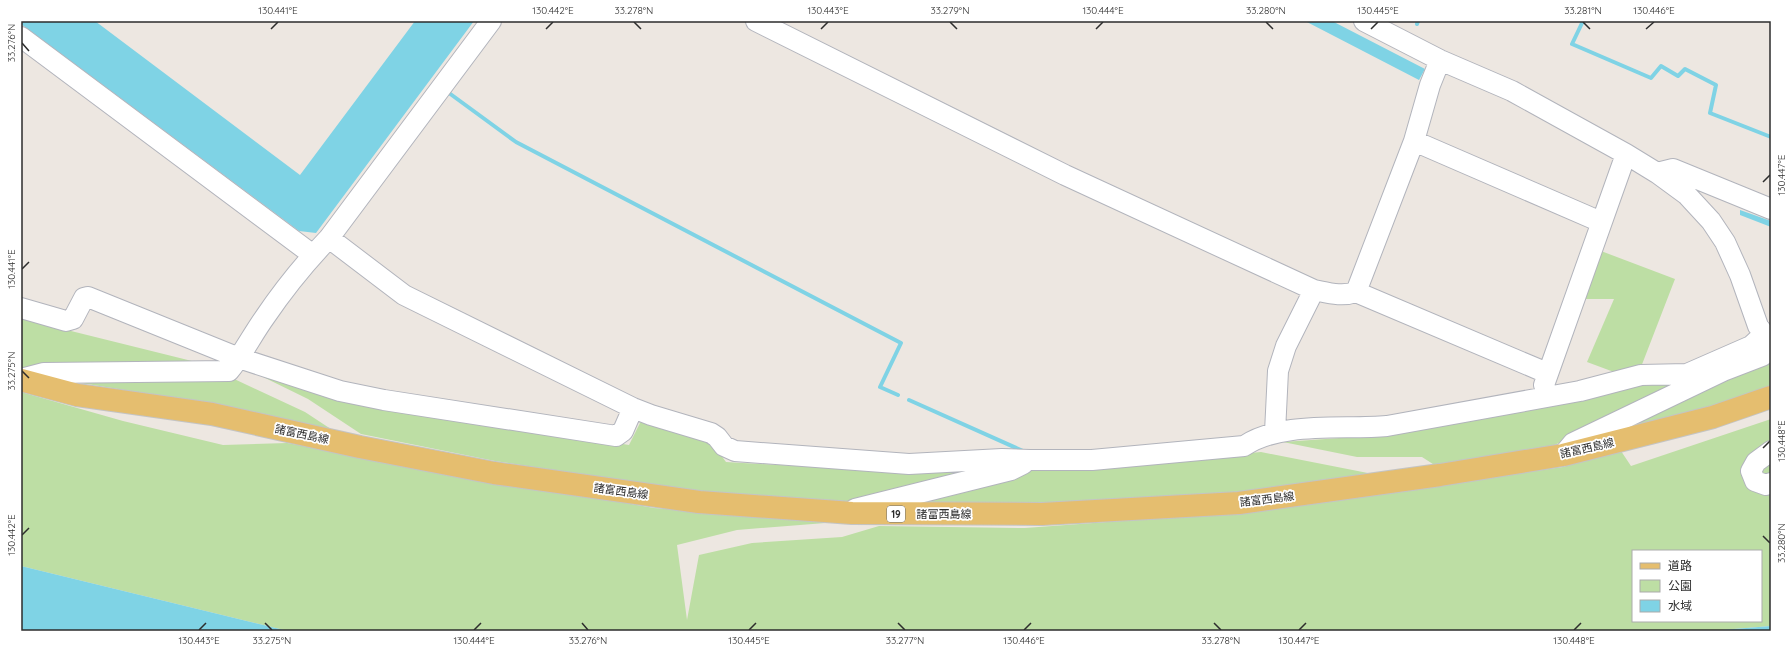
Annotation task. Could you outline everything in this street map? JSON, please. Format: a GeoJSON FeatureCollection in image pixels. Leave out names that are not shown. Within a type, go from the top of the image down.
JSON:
{"type":"FeatureCollection","features":[{"type":"Feature","properties":{"kind":"main road","name":"諸富西島線"},"geometry":{"type":"LineString","coordinates":[[21,380],[77,396],[212,414],[360,447],[494,473],[699,502],[852,513],[1042,514],[1239,503],[1440,475],[1563,455],[1713,417],[1771,398]]}},
{"type":"Feature","properties":{"kind":"street"},"geometry":{"type":"LineString","coordinates":[[756,21],[1065,176],[1314,290],[1339,295],[1349,295],[1356,292],[1414,141],[1430,85],[1440,60]]}},
{"type":"Feature","properties":{"kind":"street"},"geometry":{"type":"LineString","coordinates":[[1364,21],[1440,60],[1512,91],[1626,154],[1657,173],[1687,195],[1711,221],[1725,242],[1740,275],[1758,326],[1769,340]]}},
{"type":"Feature","properties":{"kind":"street"},"geometry":{"type":"LineString","coordinates":[[21,380],[44,373],[229,370],[239,358],[265,317],[313,255],[329,238],[480,24]]}},
{"type":"Feature","properties":{"kind":"street"},"geometry":{"type":"LineString","coordinates":[[21,37],[313,255]]}},
{"type":"Feature","properties":{"kind":"street"},"geometry":{"type":"LineString","coordinates":[[1414,141],[1601,222]]}},
{"type":"Feature","properties":{"kind":"street"},"geometry":{"type":"LineString","coordinates":[[1540,397],[1547,373],[1626,154]]}},
{"type":"Feature","properties":{"kind":"street"},"geometry":{"type":"LineString","coordinates":[[1657,173],[1673,169],[1771,209]]}},
{"type":"Feature","properties":{"kind":"street"},"geometry":{"type":"LineString","coordinates":[[329,238],[404,295],[633,408],[711,433],[718,437],[724,446],[735,451],[909,464],[1002,459],[1092,460],[1244,446],[1254,438],[1275,432],[1342,426],[1362,428],[1387,426],[1540,397],[1580,391],[1641,375],[1687,374],[1751,346],[1769,340]]}},
{"type":"Feature","properties":{"kind":"street"},"geometry":{"type":"LineString","coordinates":[[1275,432],[1278,371],[1286,346],[1314,290]]}},
{"type":"Feature","properties":{"kind":"street"},"geometry":{"type":"LineString","coordinates":[[1356,292],[1547,373]]}},
{"type":"Feature","properties":{"kind":"street"},"geometry":{"type":"LineString","coordinates":[[21,308],[66,321],[73,319],[84,298],[88,297],[239,358],[340,391],[384,400],[616,436],[622,431],[633,408]]}},
{"type":"Feature","properties":{"kind":"street"},"geometry":{"type":"LineString","coordinates":[[1563,455],[1573,443],[1723,371],[1762,356],[1769,340]]}},
{"type":"Feature","properties":{"kind":"street"},"geometry":{"type":"LineString","coordinates":[[1771,451],[1756,462],[1751,471],[1755,481],[1766,485],[1771,482]]}},
{"type":"Feature","properties":{"kind":"street"},"geometry":{"type":"LineString","coordinates":[[852,513],[856,508],[1011,470],[1030,460]]}},
{"type":"Feature","properties":{"kind":"green space"},"geometry":{"type":"Polygon","coordinates":[[[1601,251],[1675,279],[1641,367],[1622,375],[1587,362],[1614,299],[1580,299],[1601,251]]]}},
{"type":"Feature","properties":{"kind":"green space"},"geometry":{"type":"Polygon","coordinates":[[[21,316],[67,330],[208,365],[21,368],[21,316]]]}},
{"type":"Feature","properties":{"kind":"green space"},"geometry":{"type":"Polygon","coordinates":[[[1741,356],[1546,449],[1436,466],[1422,457],[1357,457],[1283,442],[1368,436],[1741,356]]]}},
{"type":"Feature","properties":{"kind":"green space"},"geometry":{"type":"Polygon","coordinates":[[[1771,362],[1771,389],[1594,442],[1730,376],[1771,362]]]}},
{"type":"Feature","properties":{"kind":"green space"},"geometry":{"type":"Polygon","coordinates":[[[257,374],[350,401],[629,445],[642,419],[712,443],[726,462],[903,472],[1007,464],[846,504],[697,492],[495,461],[361,434],[308,399],[257,374]]]}},
{"type":"Feature","properties":{"kind":"green space"},"geometry":{"type":"Polygon","coordinates":[[[230,377],[305,412],[343,437],[211,404],[50,378],[230,377]]]}},
{"type":"Feature","properties":{"kind":"green space"},"geometry":{"type":"Polygon","coordinates":[[[21,392],[123,421],[223,445],[287,443],[654,508],[838,522],[737,530],[677,545],[687,620],[699,555],[752,543],[842,537],[879,526],[1025,528],[1244,512],[1563,467],[1621,451],[1631,466],[1771,419],[1771,626],[1709,631],[288,631],[21,566],[21,392]]]}},
{"type":"Feature","properties":{"kind":"green space"},"geometry":{"type":"Polygon","coordinates":[[[1261,452],[1378,475],[1253,491],[1049,503],[888,505],[1033,470],[1092,468],[1261,452]]]}},
{"type":"Feature","properties":{"kind":"water"},"geometry":{"type":"Polygon","coordinates":[[[21,21],[95,21],[300,175],[415,21],[474,21],[316,233],[299,231],[21,24],[21,21]]]}},
{"type":"Feature","properties":{"kind":"water"},"geometry":{"type":"Polygon","coordinates":[[[1305,21],[1332,21],[1425,69],[1419,80],[1305,21]]]}},
{"type":"Feature","properties":{"kind":"water"},"geometry":{"type":"Polygon","coordinates":[[[1740,210],[1771,221],[1771,227],[1740,215],[1740,210]]]}},
{"type":"Feature","properties":{"kind":"water"},"geometry":{"type":"Polygon","coordinates":[[[21,566],[288,631],[21,631],[21,566]]]}},
{"type":"Feature","properties":{"kind":"water"},"geometry":{"type":"Polygon","coordinates":[[[1771,626],[1771,631],[1709,631],[1771,626]]]}},
{"type":"Feature","properties":{"kind":"waterway"},"geometry":{"type":"LineString","coordinates":[[1583,21],[1572,44],[1651,78],[1661,66],[1678,76],[1685,69],[1716,85],[1710,113],[1771,137]]}},
{"type":"Feature","properties":{"kind":"waterway"},"geometry":{"type":"LineString","coordinates":[[449,93],[516,142],[901,343],[880,387],[898,395]]}},
{"type":"Feature","properties":{"kind":"waterway"},"geometry":{"type":"LineString","coordinates":[[909,400],[1023,451]]}}]}
